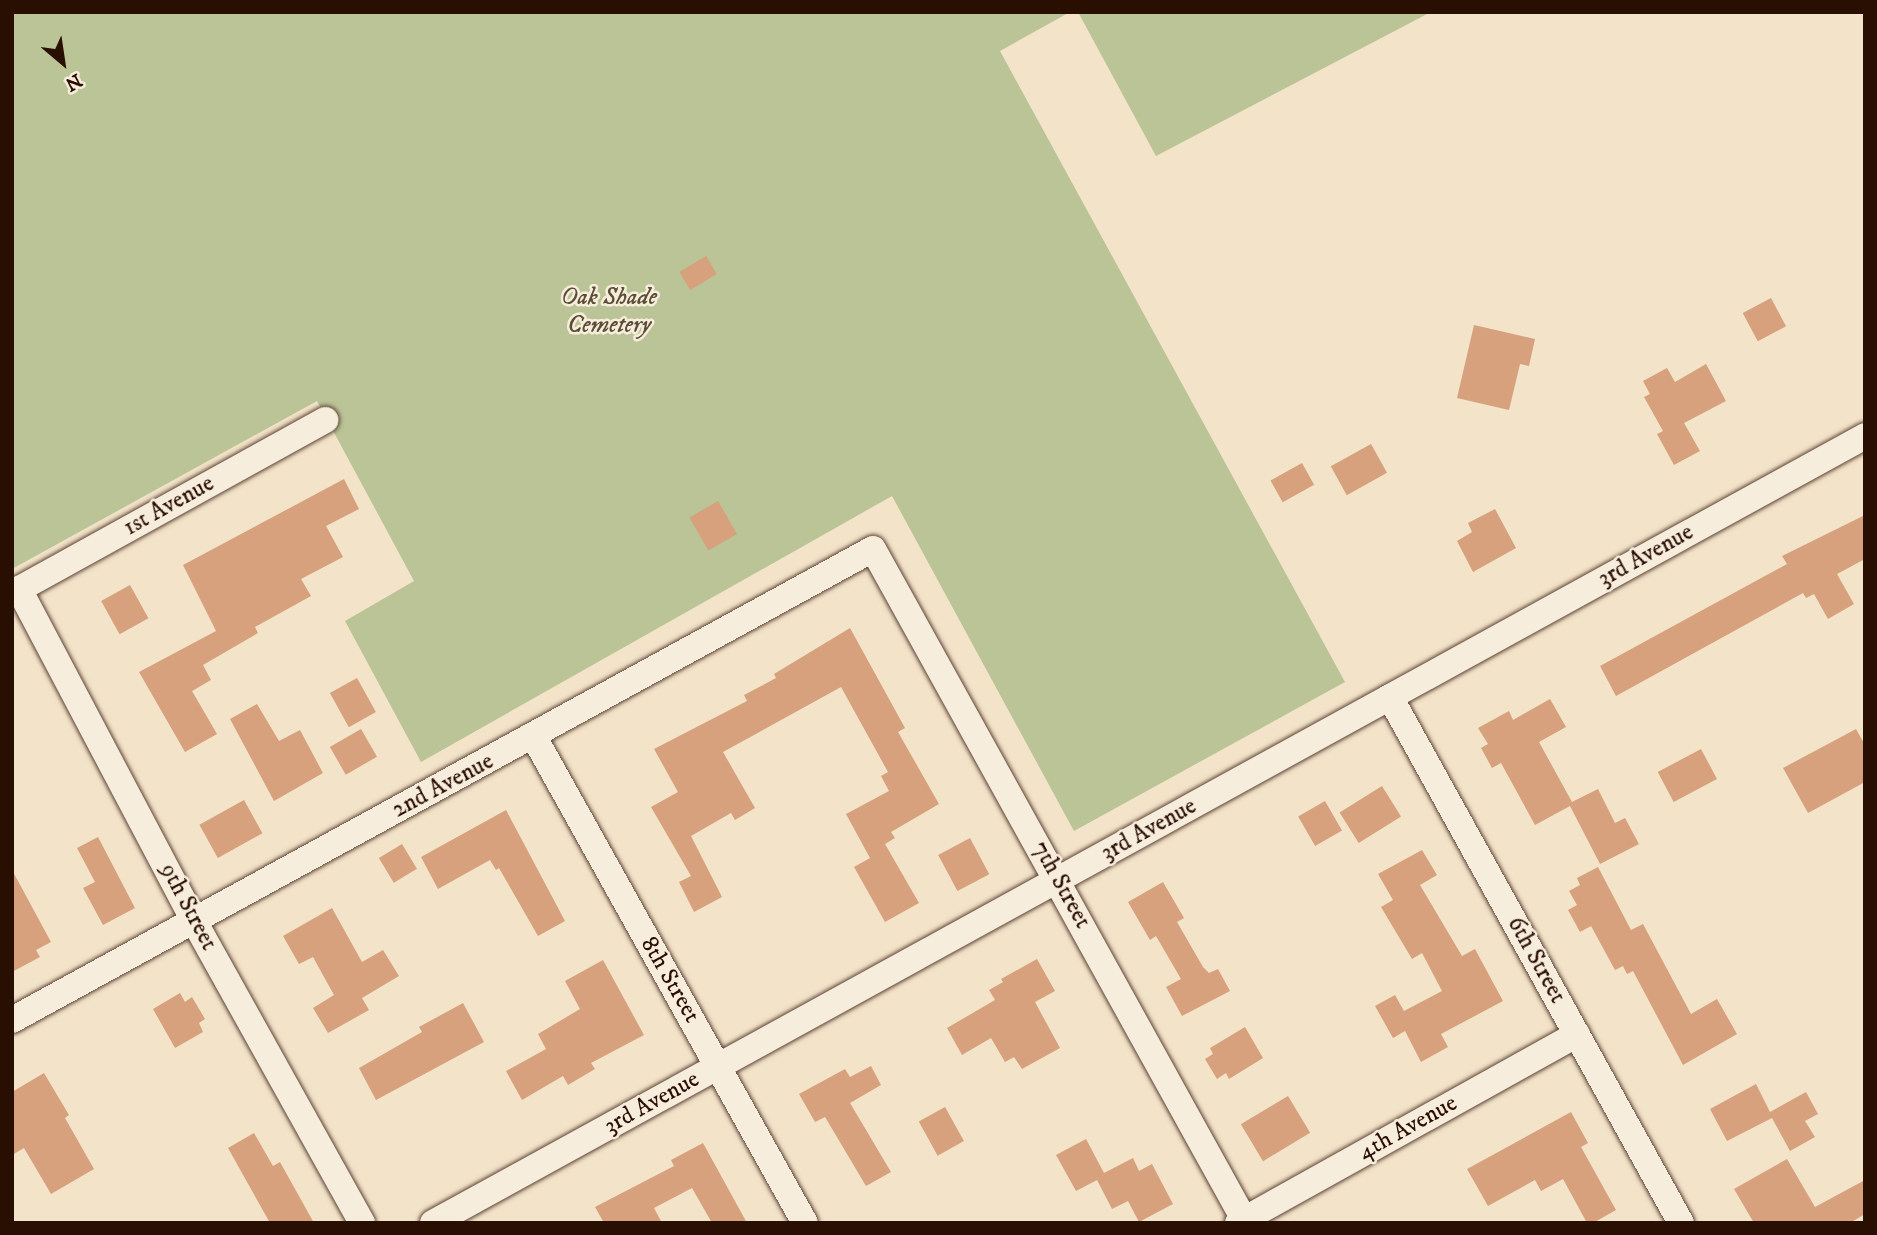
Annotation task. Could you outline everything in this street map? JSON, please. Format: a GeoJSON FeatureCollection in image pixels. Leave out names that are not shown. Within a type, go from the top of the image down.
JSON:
{"type":"FeatureCollection","features":[{"type":"Feature","properties":{"kind":"street","name":"1st Avenue"},"geometry":{"type":"LineString","coordinates":[[15,591],[325,420]]}},
{"type":"Feature","properties":{"kind":"street","name":"3rd Avenue"},"geometry":{"type":"LineString","coordinates":[[433,1223],[1865,436]]}},
{"type":"Feature","properties":{"kind":"street","name":"2nd Avenue"},"geometry":{"type":"LineString","coordinates":[[12,1020],[873,550]]}},
{"type":"Feature","properties":{"kind":"street","name":"7th Street"},"geometry":{"type":"LineString","coordinates":[[873,550],[1058,880],[1243,1222]]}},
{"type":"Feature","properties":{"kind":"street","name":"9th Street"},"geometry":{"type":"LineString","coordinates":[[15,591],[362,1223]]}},
{"type":"Feature","properties":{"kind":"street","name":"6th Street"},"geometry":{"type":"LineString","coordinates":[[1390,697],[1681,1223]]}},
{"type":"Feature","properties":{"kind":"street","name":"8th Street"},"geometry":{"type":"LineString","coordinates":[[534,737],[805,1223]]}},
{"type":"Feature","properties":{"kind":"street","name":"4th Avenue"},"geometry":{"type":"LineString","coordinates":[[1243,1222],[1577,1034]]}},
{"type":"Feature","properties":{"kind":"green space","name":"Oak Shade Cemetery"},"geometry":{"type":"Polygon","coordinates":[[[12,12],[1070,12],[1000,51],[1345,682],[1074,831],[892,496],[421,762],[345,621],[414,581],[317,401],[12,569],[12,12]]]}},
{"type":"Feature","properties":{"kind":"green space"},"geometry":{"type":"Polygon","coordinates":[[[1078,12],[1431,12],[1156,156],[1078,12]]]}},
{"type":"Feature","properties":{"kind":"building"},"geometry":{"type":"Polygon","coordinates":[[[706,256],[717,274],[690,290],[679,272],[706,256]]]}},
{"type":"Feature","properties":{"kind":"building"},"geometry":{"type":"Polygon","coordinates":[[[1771,298],[1786,326],[1758,341],[1743,313],[1771,298]]]}},
{"type":"Feature","properties":{"kind":"building"},"geometry":{"type":"Polygon","coordinates":[[[1474,325],[1535,339],[1529,366],[1520,364],[1509,410],[1457,398],[1474,325]]]}},
{"type":"Feature","properties":{"kind":"building"},"geometry":{"type":"Polygon","coordinates":[[[1706,364],[1726,401],[1684,423],[1700,451],[1674,465],[1657,434],[1663,431],[1644,397],[1650,394],[1643,381],[1667,368],[1675,382],[1706,364]]]}},
{"type":"Feature","properties":{"kind":"building"},"geometry":{"type":"Polygon","coordinates":[[[1371,444],[1387,473],[1347,495],[1331,466],[1371,444]]]}},
{"type":"Feature","properties":{"kind":"building"},"geometry":{"type":"Polygon","coordinates":[[[1302,463],[1314,485],[1283,502],[1271,480],[1302,463]]]}},
{"type":"Feature","properties":{"kind":"building"},"geometry":{"type":"Polygon","coordinates":[[[344,479],[359,509],[326,526],[343,557],[301,579],[311,596],[255,627],[258,633],[203,665],[211,680],[192,691],[217,734],[185,752],[139,672],[216,631],[183,565],[344,479]]]}},
{"type":"Feature","properties":{"kind":"building"},"geometry":{"type":"Polygon","coordinates":[[[718,501],[737,534],[708,550],[689,518],[718,501]]]}},
{"type":"Feature","properties":{"kind":"building"},"geometry":{"type":"Polygon","coordinates":[[[1495,509],[1516,548],[1473,572],[1457,541],[1472,532],[1468,523],[1495,509]]]}},
{"type":"Feature","properties":{"kind":"building"},"geometry":{"type":"Polygon","coordinates":[[[1865,515],[1865,559],[1837,574],[1854,604],[1828,619],[1814,594],[1806,598],[1803,593],[1616,696],[1600,666],[1787,564],[1782,556],[1865,515]]]}},
{"type":"Feature","properties":{"kind":"building"},"geometry":{"type":"Polygon","coordinates":[[[130,585],[148,618],[120,634],[101,601],[130,585]]]}},
{"type":"Feature","properties":{"kind":"building"},"geometry":{"type":"Polygon","coordinates":[[[850,628],[905,728],[898,732],[939,804],[891,832],[895,838],[885,844],[919,903],[885,922],[854,867],[870,858],[846,814],[889,791],[881,776],[888,772],[841,687],[723,752],[755,808],[735,820],[731,813],[691,836],[722,897],[694,912],[679,882],[691,876],[651,807],[678,792],[654,749],[747,701],[744,695],[776,678],[774,674],[850,628]]]}},
{"type":"Feature","properties":{"kind":"building"},"geometry":{"type":"Polygon","coordinates":[[[357,678],[376,712],[349,727],[330,693],[357,678]]]}},
{"type":"Feature","properties":{"kind":"building"},"geometry":{"type":"Polygon","coordinates":[[[1550,699],[1566,727],[1539,742],[1572,802],[1598,789],[1615,823],[1625,818],[1639,844],[1600,864],[1570,806],[1535,825],[1501,763],[1492,768],[1481,748],[1488,744],[1478,728],[1509,711],[1513,720],[1550,699]]]}},
{"type":"Feature","properties":{"kind":"building"},"geometry":{"type":"Polygon","coordinates":[[[257,704],[279,741],[300,730],[323,773],[274,801],[230,719],[257,704]]]}},
{"type":"Feature","properties":{"kind":"building"},"geometry":{"type":"Polygon","coordinates":[[[361,729],[377,757],[346,775],[330,747],[361,729]]]}},
{"type":"Feature","properties":{"kind":"building"},"geometry":{"type":"Polygon","coordinates":[[[1856,729],[1865,745],[1865,782],[1808,813],[1783,768],[1856,729]]]}},
{"type":"Feature","properties":{"kind":"building"},"geometry":{"type":"Polygon","coordinates":[[[1701,749],[1717,779],[1674,802],[1658,772],[1701,749]]]}},
{"type":"Feature","properties":{"kind":"building"},"geometry":{"type":"Polygon","coordinates":[[[1382,786],[1401,817],[1359,843],[1340,812],[1382,786]]]}},
{"type":"Feature","properties":{"kind":"building"},"geometry":{"type":"Polygon","coordinates":[[[244,800],[262,833],[218,858],[199,825],[244,800]]]}},
{"type":"Feature","properties":{"kind":"building"},"geometry":{"type":"Polygon","coordinates":[[[1325,801],[1342,830],[1315,846],[1298,817],[1325,801]]]}},
{"type":"Feature","properties":{"kind":"building"},"geometry":{"type":"Polygon","coordinates":[[[506,810],[565,921],[538,936],[499,868],[496,870],[490,860],[438,889],[421,857],[506,810]]]}},
{"type":"Feature","properties":{"kind":"building"},"geometry":{"type":"Polygon","coordinates":[[[98,837],[135,908],[103,925],[83,888],[95,882],[77,848],[98,837]]]}},
{"type":"Feature","properties":{"kind":"building"},"geometry":{"type":"Polygon","coordinates":[[[970,838],[989,874],[957,891],[938,855],[970,838]]]}},
{"type":"Feature","properties":{"kind":"building"},"geometry":{"type":"Polygon","coordinates":[[[402,844],[417,869],[394,883],[379,858],[402,844]]]}},
{"type":"Feature","properties":{"kind":"building"},"geometry":{"type":"Polygon","coordinates":[[[1422,850],[1437,875],[1420,885],[1462,956],[1475,949],[1503,1001],[1441,1034],[1448,1047],[1421,1062],[1405,1031],[1393,1038],[1375,1006],[1395,995],[1404,1011],[1442,991],[1422,953],[1412,959],[1381,907],[1393,900],[1378,874],[1422,850]]]}},
{"type":"Feature","properties":{"kind":"building"},"geometry":{"type":"Polygon","coordinates":[[[1598,867],[1631,930],[1643,924],[1691,1014],[1717,999],[1737,1034],[1683,1065],[1633,971],[1627,974],[1623,966],[1615,970],[1591,926],[1580,932],[1568,910],[1577,905],[1569,891],[1580,885],[1577,878],[1598,867]]]}},
{"type":"Feature","properties":{"kind":"building"},"geometry":{"type":"Polygon","coordinates":[[[12,870],[51,942],[36,950],[40,957],[12,972],[12,870]]]}},
{"type":"Feature","properties":{"kind":"building"},"geometry":{"type":"Polygon","coordinates":[[[1163,882],[1184,918],[1177,922],[1203,967],[1209,973],[1218,969],[1230,991],[1182,1016],[1166,987],[1181,979],[1156,936],[1150,940],[1128,902],[1163,882]]]}},
{"type":"Feature","properties":{"kind":"building"},"geometry":{"type":"Polygon","coordinates":[[[332,908],[362,962],[383,950],[399,976],[362,998],[369,1010],[328,1033],[313,1008],[334,995],[313,957],[299,964],[283,936],[332,908]]]}},
{"type":"Feature","properties":{"kind":"building"},"geometry":{"type":"Polygon","coordinates":[[[1037,959],[1055,991],[1035,1002],[1060,1048],[1022,1069],[1014,1057],[1005,1062],[991,1038],[962,1055],[947,1028],[995,1000],[989,990],[1003,982],[1001,979],[1037,959]]]}},
{"type":"Feature","properties":{"kind":"building"},"geometry":{"type":"Polygon","coordinates":[[[603,960],[644,1035],[591,1063],[595,1069],[568,1085],[563,1076],[522,1100],[506,1071],[546,1049],[538,1034],[580,1009],[565,981],[603,960]]]}},
{"type":"Feature","properties":{"kind":"building"},"geometry":{"type":"Polygon","coordinates":[[[180,993],[185,1002],[192,997],[205,1019],[199,1023],[203,1032],[175,1048],[153,1009],[180,993]]]}},
{"type":"Feature","properties":{"kind":"building"},"geometry":{"type":"Polygon","coordinates":[[[463,1003],[484,1042],[376,1100],[359,1068],[422,1032],[419,1027],[463,1003]]]}},
{"type":"Feature","properties":{"kind":"building"},"geometry":{"type":"Polygon","coordinates":[[[1245,1027],[1263,1058],[1229,1079],[1226,1073],[1217,1079],[1205,1059],[1213,1054],[1210,1048],[1245,1027]]]}},
{"type":"Feature","properties":{"kind":"building"},"geometry":{"type":"Polygon","coordinates":[[[871,1066],[881,1085],[850,1103],[891,1172],[866,1186],[825,1117],[815,1122],[799,1094],[845,1069],[850,1077],[871,1066]]]}},
{"type":"Feature","properties":{"kind":"building"},"geometry":{"type":"Polygon","coordinates":[[[44,1073],[69,1115],[65,1118],[94,1169],[51,1194],[24,1148],[12,1155],[12,1092],[44,1073]]]}},
{"type":"Feature","properties":{"kind":"building"},"geometry":{"type":"Polygon","coordinates":[[[1756,1084],[1770,1112],[1806,1092],[1818,1114],[1805,1121],[1815,1137],[1790,1151],[1772,1118],[1727,1141],[1710,1109],[1756,1084]]]}},
{"type":"Feature","properties":{"kind":"building"},"geometry":{"type":"Polygon","coordinates":[[[1288,1096],[1310,1133],[1263,1161],[1241,1124],[1288,1096]]]}},
{"type":"Feature","properties":{"kind":"building"},"geometry":{"type":"Polygon","coordinates":[[[945,1107],[964,1141],[938,1156],[919,1122],[945,1107]]]}},
{"type":"Feature","properties":{"kind":"building"},"geometry":{"type":"Polygon","coordinates":[[[1571,1112],[1588,1143],[1581,1147],[1616,1210],[1593,1223],[1587,1223],[1563,1179],[1541,1191],[1535,1180],[1488,1206],[1467,1169],[1571,1112]]]}},
{"type":"Feature","properties":{"kind":"building"},"geometry":{"type":"Polygon","coordinates":[[[254,1133],[273,1166],[280,1162],[314,1223],[270,1223],[228,1148],[254,1133]]]}},
{"type":"Feature","properties":{"kind":"building"},"geometry":{"type":"Polygon","coordinates":[[[1086,1139],[1104,1173],[1133,1158],[1139,1171],[1152,1164],[1173,1204],[1139,1222],[1128,1201],[1112,1209],[1097,1180],[1076,1191],[1056,1155],[1086,1139]]]}},
{"type":"Feature","properties":{"kind":"building"},"geometry":{"type":"Polygon","coordinates":[[[703,1143],[747,1223],[712,1223],[692,1188],[654,1208],[662,1223],[604,1223],[595,1207],[674,1166],[671,1160],[703,1143]]]}},
{"type":"Feature","properties":{"kind":"building"},"geometry":{"type":"Polygon","coordinates":[[[1787,1159],[1815,1207],[1865,1180],[1865,1214],[1850,1223],[1754,1223],[1734,1189],[1787,1159]]]}}]}
